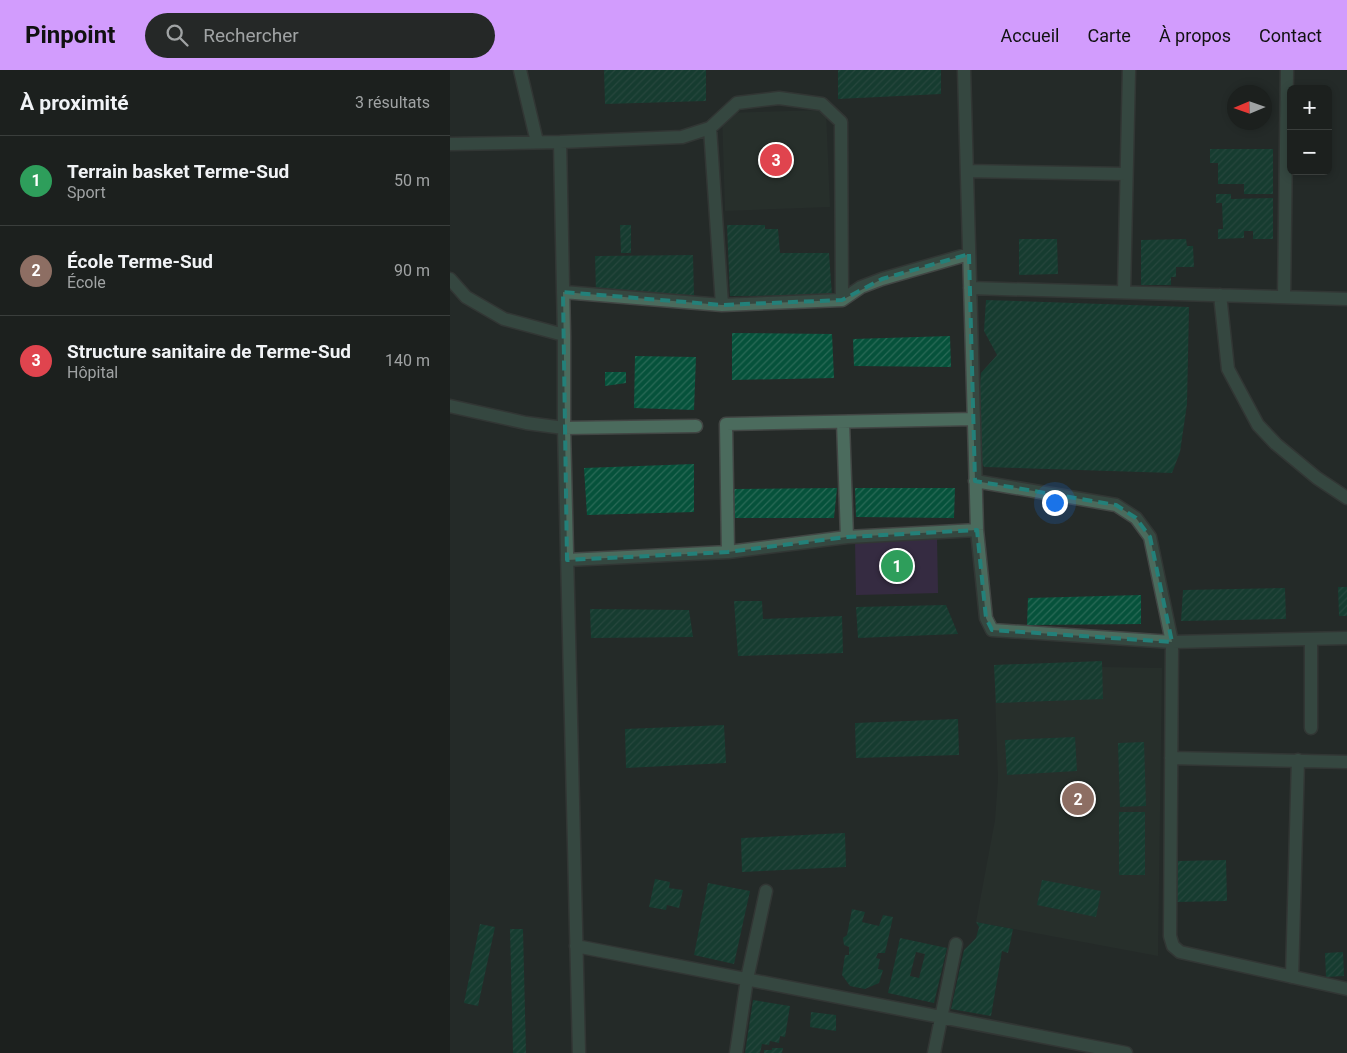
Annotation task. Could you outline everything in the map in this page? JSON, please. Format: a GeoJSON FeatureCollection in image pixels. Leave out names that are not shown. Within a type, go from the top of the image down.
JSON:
{"type":"FeatureCollection","features":[{"type":"Feature","properties":{"kind":"street"},"geometry":{"type":"LineString","coordinates":[[520,70],[537,142]]}},
{"type":"Feature","properties":{"kind":"street"},"geometry":{"type":"LineString","coordinates":[[964,70],[977,530],[986,618],[992,630],[1172,642],[1347,638]]}},
{"type":"Feature","properties":{"kind":"street"},"geometry":{"type":"LineString","coordinates":[[1124,292],[1129,70]]}},
{"type":"Feature","properties":{"kind":"street"},"geometry":{"type":"LineString","coordinates":[[1284,297],[1287,70]]}},
{"type":"Feature","properties":{"kind":"street"},"geometry":{"type":"LineString","coordinates":[[450,144],[682,137],[710,128],[737,103],[779,98],[822,104],[841,122],[842,300]]}},
{"type":"Feature","properties":{"kind":"street"},"geometry":{"type":"LineString","coordinates":[[710,128],[722,305]]}},
{"type":"Feature","properties":{"kind":"street"},"geometry":{"type":"LineString","coordinates":[[560,142],[564,428],[579,1053]]}},
{"type":"Feature","properties":{"kind":"street"},"geometry":{"type":"LineString","coordinates":[[967,171],[1126,174]]}},
{"type":"Feature","properties":{"kind":"street"},"geometry":{"type":"LineString","coordinates":[[563,292],[722,305],[842,300],[861,287],[882,279],[969,254]]}},
{"type":"Feature","properties":{"kind":"street"},"geometry":{"type":"LineString","coordinates":[[450,279],[466,297],[504,319],[564,335]]}},
{"type":"Feature","properties":{"kind":"street"},"geometry":{"type":"LineString","coordinates":[[970,288],[1347,299]]}},
{"type":"Feature","properties":{"kind":"street"},"geometry":{"type":"LineString","coordinates":[[1220,295],[1228,369],[1258,425],[1276,444],[1317,478],[1347,498]]}},
{"type":"Feature","properties":{"kind":"street"},"geometry":{"type":"LineString","coordinates":[[450,406],[526,423],[564,428],[696,426]]}},
{"type":"Feature","properties":{"kind":"street"},"geometry":{"type":"LineString","coordinates":[[728,552],[726,424],[974,419]]}},
{"type":"Feature","properties":{"kind":"street"},"geometry":{"type":"LineString","coordinates":[[843,422],[847,537]]}},
{"type":"Feature","properties":{"kind":"street"},"geometry":{"type":"LineString","coordinates":[[975,481],[1116,505],[1136,518],[1150,537],[1172,642],[1170,936],[1172,946],[1180,952],[1347,989]]}},
{"type":"Feature","properties":{"kind":"street"},"geometry":{"type":"LineString","coordinates":[[567,560],[728,552],[847,537],[977,530]]}},
{"type":"Feature","properties":{"kind":"street"},"geometry":{"type":"LineString","coordinates":[[1311,639],[1311,728]]}},
{"type":"Feature","properties":{"kind":"street"},"geometry":{"type":"LineString","coordinates":[[1171,758],[1347,762]]}},
{"type":"Feature","properties":{"kind":"street"},"geometry":{"type":"LineString","coordinates":[[1292,976],[1298,760]]}},
{"type":"Feature","properties":{"kind":"street"},"geometry":{"type":"LineString","coordinates":[[736,1053],[747,979],[766,891]]}},
{"type":"Feature","properties":{"kind":"street"},"geometry":{"type":"LineString","coordinates":[[934,1053],[956,944]]}},
{"type":"Feature","properties":{"kind":"street"},"geometry":{"type":"LineString","coordinates":[[576,946],[1126,1053]]}},
{"type":"Feature","properties":{"kind":"highlighted area"},"geometry":{"type":"Polygon","coordinates":[[[969,254],[975,481],[1116,505],[1136,518],[1150,537],[1172,642],[992,630],[986,618],[977,530],[847,537],[728,552],[567,560],[563,292],[722,305],[842,300],[882,279],[969,254]]]}},
{"type":"Feature","properties":{"kind":"shaded area"},"geometry":{"type":"Polygon","coordinates":[[[826,110],[830,207],[725,211],[722,113],[826,110]]]}},
{"type":"Feature","properties":{"kind":"shaded area"},"geometry":{"type":"Polygon","coordinates":[[[937,538],[938,593],[856,595],[855,539],[937,538]]]}},
{"type":"Feature","properties":{"kind":"shaded area"},"geometry":{"type":"Polygon","coordinates":[[[994,665],[1162,668],[1158,956],[976,922],[995,820],[998,779],[994,665]]]}},
{"type":"Feature","properties":{"kind":"building"},"geometry":{"type":"Polygon","coordinates":[[[604,70],[706,70],[706,101],[605,104],[604,70]]]}},
{"type":"Feature","properties":{"kind":"building"},"geometry":{"type":"Polygon","coordinates":[[[838,70],[941,70],[941,94],[838,99],[838,70]]]}},
{"type":"Feature","properties":{"kind":"building"},"geometry":{"type":"Polygon","coordinates":[[[1210,149],[1273,149],[1273,194],[1244,194],[1244,184],[1218,184],[1218,163],[1210,163],[1210,149]]]}},
{"type":"Feature","properties":{"kind":"building"},"geometry":{"type":"Polygon","coordinates":[[[1216,194],[1231,194],[1231,199],[1273,198],[1273,239],[1253,239],[1253,231],[1244,231],[1244,238],[1218,239],[1218,229],[1223,229],[1222,203],[1216,203],[1216,194]]]}},
{"type":"Feature","properties":{"kind":"building"},"geometry":{"type":"Polygon","coordinates":[[[620,225],[631,225],[631,253],[621,253],[620,225]]]}},
{"type":"Feature","properties":{"kind":"building"},"geometry":{"type":"Polygon","coordinates":[[[727,225],[765,225],[765,229],[778,229],[780,253],[829,253],[832,295],[730,296],[727,225]]]}},
{"type":"Feature","properties":{"kind":"building"},"geometry":{"type":"Polygon","coordinates":[[[1019,239],[1057,239],[1058,274],[1019,275],[1019,239]]]}},
{"type":"Feature","properties":{"kind":"building"},"geometry":{"type":"Polygon","coordinates":[[[1186,239],[1187,246],[1193,246],[1194,267],[1176,267],[1176,277],[1171,277],[1171,285],[1141,285],[1141,240],[1186,239]]]}},
{"type":"Feature","properties":{"kind":"building"},"geometry":{"type":"Polygon","coordinates":[[[693,255],[694,295],[596,292],[595,256],[693,255]]]}},
{"type":"Feature","properties":{"kind":"building"},"geometry":{"type":"Polygon","coordinates":[[[986,300],[1189,307],[1187,404],[1180,452],[1172,473],[984,467],[980,459],[977,418],[981,373],[997,355],[984,331],[986,300]]]}},
{"type":"Feature","properties":{"kind":"building"},"geometry":{"type":"Polygon","coordinates":[[[732,333],[832,334],[834,378],[732,380],[732,333]]]}},
{"type":"Feature","properties":{"kind":"building"},"geometry":{"type":"Polygon","coordinates":[[[950,336],[951,367],[854,366],[853,339],[950,336]]]}},
{"type":"Feature","properties":{"kind":"building"},"geometry":{"type":"Polygon","coordinates":[[[635,356],[696,357],[694,410],[634,408],[635,356]]]}},
{"type":"Feature","properties":{"kind":"building"},"geometry":{"type":"Polygon","coordinates":[[[605,372],[626,372],[626,383],[605,386],[605,372]]]}},
{"type":"Feature","properties":{"kind":"building"},"geometry":{"type":"Polygon","coordinates":[[[694,464],[694,512],[587,515],[584,468],[694,464]]]}},
{"type":"Feature","properties":{"kind":"building"},"geometry":{"type":"Polygon","coordinates":[[[837,488],[834,518],[734,518],[733,489],[837,488]]]}},
{"type":"Feature","properties":{"kind":"building"},"geometry":{"type":"Polygon","coordinates":[[[855,488],[955,488],[954,518],[856,517],[855,488]]]}},
{"type":"Feature","properties":{"kind":"building"},"geometry":{"type":"Polygon","coordinates":[[[1338,587],[1347,587],[1347,616],[1339,616],[1338,587]]]}},
{"type":"Feature","properties":{"kind":"building"},"geometry":{"type":"Polygon","coordinates":[[[1285,588],[1286,619],[1181,621],[1183,590],[1285,588]]]}},
{"type":"Feature","properties":{"kind":"building"},"geometry":{"type":"Polygon","coordinates":[[[1141,595],[1141,624],[1027,625],[1028,598],[1141,595]]]}},
{"type":"Feature","properties":{"kind":"building"},"geometry":{"type":"Polygon","coordinates":[[[734,601],[762,601],[763,619],[842,616],[843,653],[738,656],[734,601]]]}},
{"type":"Feature","properties":{"kind":"building"},"geometry":{"type":"Polygon","coordinates":[[[946,605],[958,634],[858,638],[856,607],[946,605]]]}},
{"type":"Feature","properties":{"kind":"building"},"geometry":{"type":"Polygon","coordinates":[[[590,609],[689,610],[693,637],[591,638],[590,609]]]}},
{"type":"Feature","properties":{"kind":"building"},"geometry":{"type":"Polygon","coordinates":[[[1102,661],[1103,699],[996,703],[994,665],[1102,661]]]}},
{"type":"Feature","properties":{"kind":"building"},"geometry":{"type":"Polygon","coordinates":[[[958,719],[959,755],[856,758],[855,723],[958,719]]]}},
{"type":"Feature","properties":{"kind":"building"},"geometry":{"type":"Polygon","coordinates":[[[724,725],[726,763],[626,768],[625,729],[724,725]]]}},
{"type":"Feature","properties":{"kind":"building"},"geometry":{"type":"Polygon","coordinates":[[[1075,737],[1077,771],[1007,775],[1005,740],[1075,737]]]}},
{"type":"Feature","properties":{"kind":"building"},"geometry":{"type":"Polygon","coordinates":[[[1144,742],[1146,806],[1120,807],[1118,743],[1144,742]]]}},
{"type":"Feature","properties":{"kind":"building"},"geometry":{"type":"Polygon","coordinates":[[[1119,812],[1145,812],[1145,875],[1119,875],[1119,812]]]}},
{"type":"Feature","properties":{"kind":"building"},"geometry":{"type":"Polygon","coordinates":[[[845,833],[846,867],[742,872],[741,838],[845,833]]]}},
{"type":"Feature","properties":{"kind":"building"},"geometry":{"type":"Polygon","coordinates":[[[1226,860],[1227,901],[1177,902],[1177,861],[1226,860]]]}},
{"type":"Feature","properties":{"kind":"building"},"geometry":{"type":"Polygon","coordinates":[[[655,879],[670,882],[669,888],[683,890],[679,908],[667,905],[666,910],[649,907],[655,879]]]}},
{"type":"Feature","properties":{"kind":"building"},"geometry":{"type":"Polygon","coordinates":[[[1042,880],[1101,891],[1096,917],[1037,905],[1042,880]]]}},
{"type":"Feature","properties":{"kind":"building"},"geometry":{"type":"Polygon","coordinates":[[[708,883],[750,891],[734,964],[694,955],[708,883]]]}},
{"type":"Feature","properties":{"kind":"building"},"geometry":{"type":"Polygon","coordinates":[[[852,909],[865,912],[862,922],[879,926],[883,915],[893,917],[885,953],[878,953],[876,958],[880,959],[878,969],[883,970],[879,983],[865,989],[850,986],[842,975],[845,955],[849,955],[849,947],[844,945],[843,938],[847,935],[852,909]]]}},
{"type":"Feature","properties":{"kind":"building"},"geometry":{"type":"Polygon","coordinates":[[[976,922],[1013,929],[1008,953],[1002,951],[991,1016],[951,1009],[964,950],[976,938],[979,927],[976,922]]]}},
{"type":"Feature","properties":{"kind":"building"},"geometry":{"type":"Polygon","coordinates":[[[480,924],[495,927],[478,1006],[464,1003],[480,924]]]}},
{"type":"Feature","properties":{"kind":"building"},"geometry":{"type":"Polygon","coordinates":[[[510,929],[523,929],[526,1053],[513,1053],[510,929]]]}},
{"type":"Feature","properties":{"kind":"building"},"geometry":{"type":"Polygon","coordinates":[[[900,938],[947,948],[934,1003],[888,993],[900,938]],[[916,952],[910,976],[919,978],[925,954],[916,952]]]}},
{"type":"Feature","properties":{"kind":"building"},"geometry":{"type":"Polygon","coordinates":[[[1343,952],[1344,976],[1326,977],[1325,953],[1343,952]]]}},
{"type":"Feature","properties":{"kind":"building"},"geometry":{"type":"Polygon","coordinates":[[[753,1000],[790,1006],[785,1037],[780,1036],[779,1043],[770,1041],[769,1045],[762,1044],[760,1053],[745,1053],[753,1000]]]}},
{"type":"Feature","properties":{"kind":"building"},"geometry":{"type":"Polygon","coordinates":[[[811,1012],[836,1015],[836,1031],[810,1027],[811,1012]]]}},
{"type":"Feature","properties":{"kind":"building"},"geometry":{"type":"Polygon","coordinates":[[[772,1048],[783,1048],[782,1053],[764,1053],[764,1050],[772,1050],[772,1048]]]}},
{"type":"Feature","properties":{"kind":"place","name":"Structure sanitaire de Terme-Sud"},"geometry":{"type":"Point","coordinates":[776,160]}},
{"type":"Feature","properties":{"kind":"place","name":"Terrain basket Terme-Sud"},"geometry":{"type":"Point","coordinates":[897,566]}},
{"type":"Feature","properties":{"kind":"place","name":"École Terme-Sud"},"geometry":{"type":"Point","coordinates":[1078,799]}}]}
